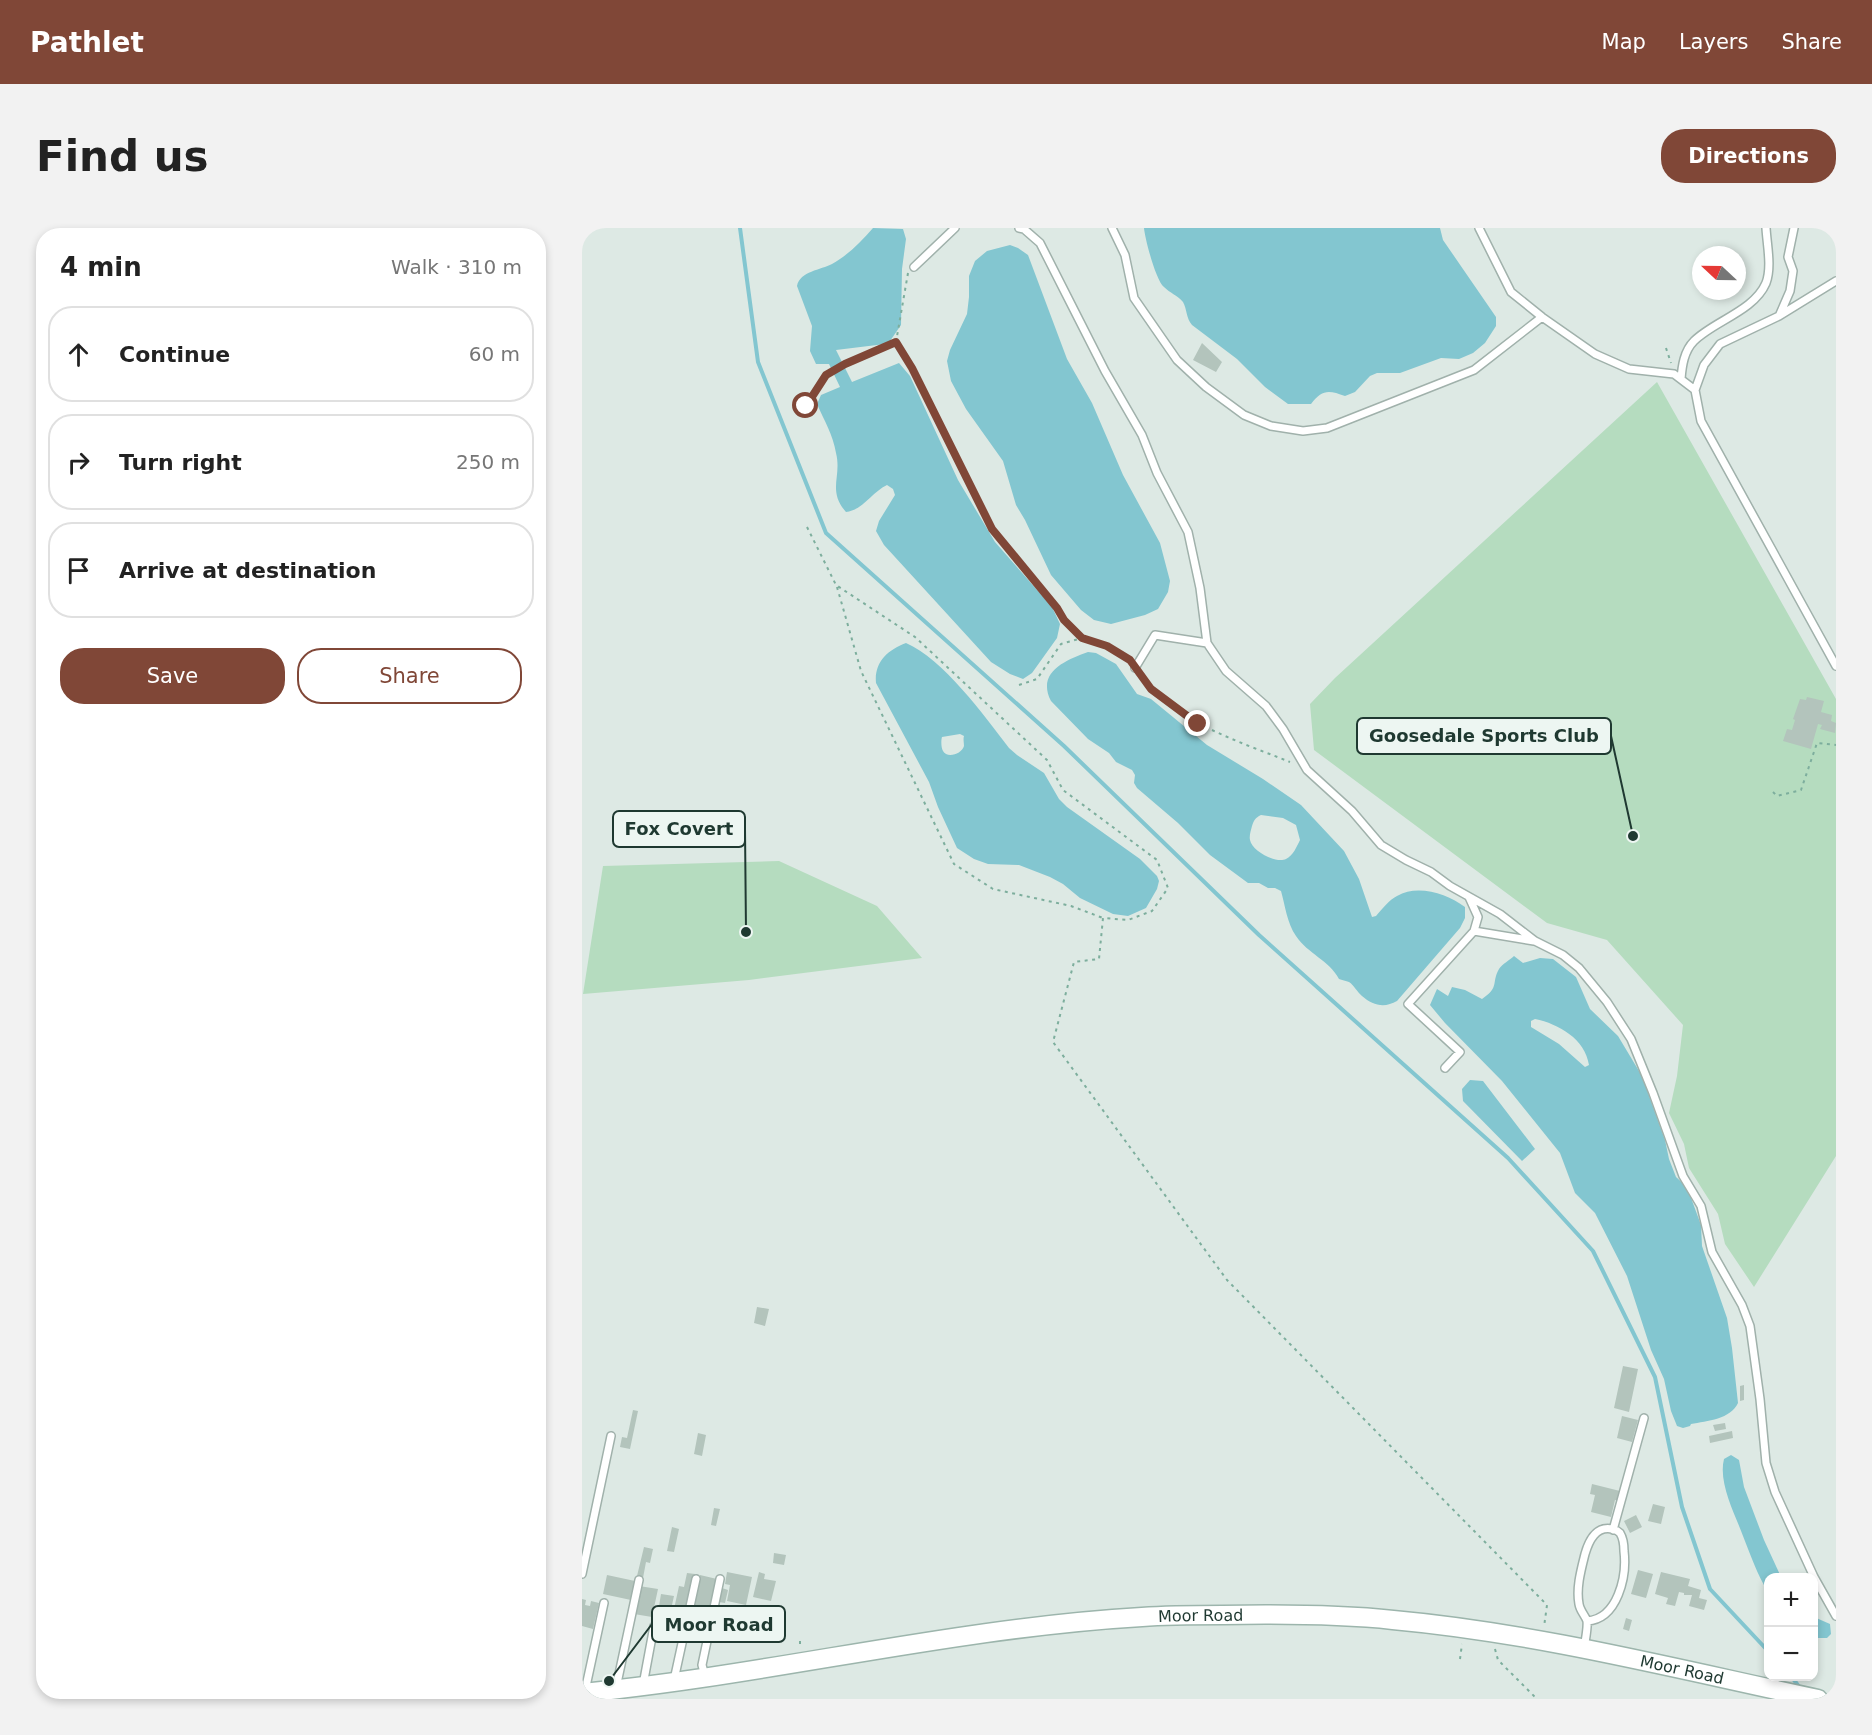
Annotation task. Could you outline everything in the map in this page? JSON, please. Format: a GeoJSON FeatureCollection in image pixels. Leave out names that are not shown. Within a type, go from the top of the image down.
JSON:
{"type":"FeatureCollection","features":[{"type":"Feature","properties":{"kind":"main road","name":"Moor Road"},"geometry":{"type":"LineString","coordinates":[[583,1693],[642,1688],[971,1635],[1096,1620],[1145,1616],[1270,1614],[1393,1620],[1496,1633],[1584,1648],[1818,1699]]}},
{"type":"Feature","properties":{"kind":"lane"},"geometry":{"type":"LineString","coordinates":[[914,267],[955,228]]}},
{"type":"Feature","properties":{"kind":"lane"},"geometry":{"type":"LineString","coordinates":[[1019,228],[1024,229],[1040,243],[1105,371],[1142,435],[1157,473],[1188,532],[1200,588],[1207,643],[1226,671],[1266,706],[1283,729],[1307,770],[1352,811],[1381,845],[1431,872],[1450,886],[1500,914],[1535,941],[1563,955],[1579,968],[1607,1002],[1631,1039],[1683,1176],[1701,1206],[1712,1252],[1742,1305],[1750,1326],[1766,1463],[1775,1492],[1814,1576],[1836,1616]]}},
{"type":"Feature","properties":{"kind":"lane"},"geometry":{"type":"LineString","coordinates":[[1112,228],[1125,255],[1134,298],[1177,360],[1206,387],[1244,415],[1271,426],[1303,431],[1327,428],[1474,370],[1542,317]]}},
{"type":"Feature","properties":{"kind":"lane"},"geometry":{"type":"LineString","coordinates":[[1479,228],[1511,292],[1542,317],[1595,354],[1629,369],[1674,374],[1695,390]]}},
{"type":"Feature","properties":{"kind":"lane"},"geometry":{"type":"LineString","coordinates":[[1681,379],[1683,359],[1693,341],[1754,300],[1766,284],[1768,268],[1766,228]]}},
{"type":"Feature","properties":{"kind":"lane"},"geometry":{"type":"LineString","coordinates":[[1779,316],[1791,291],[1793,271],[1788,257],[1794,228]]}},
{"type":"Feature","properties":{"kind":"lane"},"geometry":{"type":"LineString","coordinates":[[1836,281],[1779,316],[1720,344],[1704,365],[1695,390],[1701,422],[1836,666]]}},
{"type":"Feature","properties":{"kind":"lane"},"geometry":{"type":"LineString","coordinates":[[1135,668],[1155,635],[1207,643]]}},
{"type":"Feature","properties":{"kind":"lane"},"geometry":{"type":"LineString","coordinates":[[1445,1068],[1460,1052],[1408,1004],[1474,931],[1478,917],[1469,897]]}},
{"type":"Feature","properties":{"kind":"lane"},"geometry":{"type":"LineString","coordinates":[[1474,931],[1535,941]]}},
{"type":"Feature","properties":{"kind":"lane"},"geometry":{"type":"LineString","coordinates":[[1613,1530],[1644,1418]]}},
{"type":"Feature","properties":{"kind":"lane"},"geometry":{"type":"LineString","coordinates":[[582,1574],[611,1436]]}},
{"type":"Feature","properties":{"kind":"lane"},"geometry":{"type":"LineString","coordinates":[[1584,1648],[1587,1621],[1579,1606],[1580,1578],[1586,1551],[1592,1537],[1598,1530],[1606,1528],[1619,1532],[1623,1540],[1625,1564],[1620,1592],[1608,1611],[1599,1618],[1587,1621]]}},
{"type":"Feature","properties":{"kind":"lane"},"geometry":{"type":"LineString","coordinates":[[674,1683],[696,1579]]}},
{"type":"Feature","properties":{"kind":"lane"},"geometry":{"type":"LineString","coordinates":[[705,1678],[702,1665],[720,1579]]}},
{"type":"Feature","properties":{"kind":"lane"},"geometry":{"type":"LineString","coordinates":[[616,1690],[639,1580]]}},
{"type":"Feature","properties":{"kind":"lane"},"geometry":{"type":"LineString","coordinates":[[583,1693],[604,1603]]}},
{"type":"Feature","properties":{"kind":"lane"},"geometry":{"type":"LineString","coordinates":[[642,1688],[654,1626]]}},
{"type":"Feature","properties":{"kind":"path"},"geometry":{"type":"LineString","coordinates":[[914,267],[908,273],[896,342],[912,368],[992,529],[1057,608],[1064,620],[1082,638],[1107,646],[1130,660],[1151,689],[1198,724],[1307,770]]}},
{"type":"Feature","properties":{"kind":"path"},"geometry":{"type":"LineString","coordinates":[[806,406],[826,375],[845,364],[896,342]]}},
{"type":"Feature","properties":{"kind":"path"},"geometry":{"type":"LineString","coordinates":[[1666,348],[1674,374]]}},
{"type":"Feature","properties":{"kind":"path"},"geometry":{"type":"LineString","coordinates":[[807,526],[836,585],[861,671],[954,864],[993,890],[1071,906],[1103,918],[1128,920],[1152,911],[1168,888],[1157,860],[1064,789],[1047,760],[915,637],[836,585]]}},
{"type":"Feature","properties":{"kind":"path"},"geometry":{"type":"LineString","coordinates":[[1019,685],[1037,679],[1061,644],[1082,638]]}},
{"type":"Feature","properties":{"kind":"path"},"geometry":{"type":"LineString","coordinates":[[1773,792],[1778,796],[1801,790],[1817,743],[1836,745]]}},
{"type":"Feature","properties":{"kind":"path"},"geometry":{"type":"LineString","coordinates":[[1103,918],[1099,959],[1074,962],[1053,1042],[1227,1280],[1547,1605],[1542,1641]]}},
{"type":"Feature","properties":{"kind":"path"},"geometry":{"type":"LineString","coordinates":[[1496,1633],[1498,1660],[1538,1699]]}},
{"type":"Feature","properties":{"kind":"green space"},"geometry":{"type":"Polygon","coordinates":[[[1657,382],[1836,699],[1836,1156],[1754,1287],[1725,1244],[1718,1214],[1689,1168],[1684,1144],[1669,1113],[1677,1076],[1683,1025],[1607,940],[1547,923],[1314,750],[1310,704],[1335,678],[1657,382]]]}},
{"type":"Feature","properties":{"kind":"green space"},"geometry":{"type":"Polygon","coordinates":[[[779,861],[877,906],[922,958],[749,980],[583,994],[603,866],[779,861]]]}},
{"type":"Feature","properties":{"kind":"water"},"geometry":{"type":"Polygon","coordinates":[[[873,228],[903,229],[906,239],[902,269],[901,325],[890,341],[885,344],[836,350],[852,382],[899,363],[910,376],[958,480],[995,542],[1052,607],[1060,624],[1057,638],[1032,673],[1023,679],[991,662],[884,545],[876,531],[879,521],[895,495],[893,489],[887,485],[857,508],[846,512],[837,497],[835,446],[817,404],[821,395],[840,387],[829,364],[816,364],[810,351],[812,326],[797,286],[806,274],[843,257],[873,228]]]}},
{"type":"Feature","properties":{"kind":"water"},"geometry":{"type":"Polygon","coordinates":[[[1144,228],[1440,228],[1443,240],[1496,317],[1496,326],[1485,343],[1473,353],[1459,359],[1441,358],[1400,373],[1377,373],[1370,376],[1355,392],[1345,396],[1326,392],[1311,404],[1288,404],[1265,387],[1237,359],[1192,325],[1183,302],[1164,287],[1154,269],[1144,228]]]}},
{"type":"Feature","properties":{"kind":"water"},"geometry":{"type":"Polygon","coordinates":[[[1010,245],[1028,255],[1067,359],[1092,403],[1123,475],[1160,543],[1170,581],[1168,592],[1158,609],[1145,615],[1111,624],[1094,620],[1081,610],[1051,575],[1016,505],[1003,461],[966,409],[951,381],[947,361],[967,314],[969,276],[975,261],[987,251],[1010,245]]]}},
{"type":"Feature","properties":{"kind":"water"},"geometry":{"type":"Polygon","coordinates":[[[906,643],[934,662],[962,689],[1009,748],[1044,773],[1059,799],[1067,807],[1140,859],[1157,876],[1159,881],[1157,889],[1146,908],[1128,916],[1113,914],[1080,898],[1050,877],[1019,865],[988,864],[974,859],[957,848],[929,782],[876,683],[877,669],[883,658],[893,649],[906,643]],[[960,734],[942,737],[943,751],[951,755],[963,749],[964,736],[960,734]]]}},
{"type":"Feature","properties":{"kind":"water"},"geometry":{"type":"Polygon","coordinates":[[[1088,652],[1096,653],[1116,664],[1137,694],[1151,699],[1207,745],[1301,805],[1344,851],[1359,879],[1372,917],[1376,916],[1394,898],[1405,892],[1414,891],[1432,892],[1450,898],[1465,907],[1465,918],[1460,928],[1397,1001],[1388,1005],[1375,1004],[1362,996],[1349,982],[1339,979],[1330,967],[1306,948],[1296,936],[1288,920],[1281,891],[1259,883],[1248,883],[1210,855],[1178,823],[1137,788],[1132,770],[1116,762],[1109,753],[1088,739],[1051,701],[1047,691],[1050,675],[1063,663],[1088,652]],[[1261,815],[1254,821],[1250,835],[1255,848],[1265,856],[1276,860],[1288,858],[1295,851],[1300,840],[1296,825],[1283,818],[1261,815]]]}},
{"type":"Feature","properties":{"kind":"water"},"geometry":{"type":"Polygon","coordinates":[[[1514,956],[1523,963],[1540,958],[1553,959],[1576,977],[1590,1009],[1618,1036],[1642,1076],[1676,1177],[1687,1187],[1701,1225],[1702,1246],[1727,1318],[1738,1403],[1730,1413],[1724,1416],[1683,1428],[1677,1426],[1664,1379],[1651,1350],[1627,1276],[1595,1213],[1575,1193],[1560,1153],[1502,1081],[1430,1005],[1437,989],[1448,996],[1452,987],[1465,990],[1482,999],[1493,988],[1499,969],[1514,956]],[[1535,1019],[1531,1021],[1531,1027],[1559,1044],[1585,1067],[1589,1065],[1587,1056],[1570,1034],[1535,1019]]]}},
{"type":"Feature","properties":{"kind":"water"},"geometry":{"type":"Polygon","coordinates":[[[1470,1080],[1483,1081],[1535,1149],[1522,1161],[1463,1101],[1462,1089],[1470,1080]]]}},
{"type":"Feature","properties":{"kind":"water"},"geometry":{"type":"Polygon","coordinates":[[[1731,1455],[1739,1460],[1744,1487],[1779,1573],[1764,1573],[1764,1584],[1754,1565],[1725,1488],[1724,1459],[1731,1455]]]}},
{"type":"Feature","properties":{"kind":"water"},"geometry":{"type":"Polygon","coordinates":[[[1818,1619],[1830,1624],[1831,1634],[1827,1638],[1818,1638],[1818,1619]]]}},
{"type":"Feature","properties":{"kind":"building"},"geometry":{"type":"Polygon","coordinates":[[[1202,343],[1222,362],[1216,372],[1193,360],[1202,343]]]}},
{"type":"Feature","properties":{"kind":"building"},"geometry":{"type":"Polygon","coordinates":[[[1807,697],[1824,701],[1821,712],[1832,715],[1831,721],[1836,723],[1835,733],[1820,729],[1822,725],[1818,724],[1811,749],[1783,741],[1787,729],[1792,730],[1800,699],[1806,700],[1807,697]]]}},
{"type":"Feature","properties":{"kind":"building"},"geometry":{"type":"Polygon","coordinates":[[[757,1307],[769,1309],[765,1326],[754,1323],[757,1307]]]}},
{"type":"Feature","properties":{"kind":"building"},"geometry":{"type":"Polygon","coordinates":[[[1623,1366],[1638,1369],[1629,1412],[1614,1408],[1623,1366]]]}},
{"type":"Feature","properties":{"kind":"building"},"geometry":{"type":"Polygon","coordinates":[[[1744,1385],[1744,1400],[1740,1401],[1740,1386],[1744,1385]]]}},
{"type":"Feature","properties":{"kind":"building"},"geometry":{"type":"Polygon","coordinates":[[[633,1410],[638,1411],[630,1449],[620,1447],[622,1437],[627,1438],[633,1410]]]}},
{"type":"Feature","properties":{"kind":"building"},"geometry":{"type":"Polygon","coordinates":[[[1622,1416],[1638,1420],[1632,1442],[1617,1438],[1622,1416]]]}},
{"type":"Feature","properties":{"kind":"building"},"geometry":{"type":"Polygon","coordinates":[[[1725,1423],[1726,1429],[1715,1431],[1713,1425],[1725,1423]]]}},
{"type":"Feature","properties":{"kind":"building"},"geometry":{"type":"Polygon","coordinates":[[[1732,1431],[1733,1438],[1710,1443],[1709,1436],[1732,1431]]]}},
{"type":"Feature","properties":{"kind":"building"},"geometry":{"type":"Polygon","coordinates":[[[698,1433],[706,1435],[702,1456],[694,1454],[698,1433]]]}},
{"type":"Feature","properties":{"kind":"building"},"geometry":{"type":"Polygon","coordinates":[[[1592,1484],[1620,1491],[1611,1517],[1591,1512],[1595,1495],[1590,1494],[1592,1484]]]}},
{"type":"Feature","properties":{"kind":"building"},"geometry":{"type":"Polygon","coordinates":[[[1653,1504],[1665,1507],[1661,1524],[1648,1521],[1653,1504]]]}},
{"type":"Feature","properties":{"kind":"building"},"geometry":{"type":"Polygon","coordinates":[[[714,1508],[720,1509],[716,1526],[711,1525],[714,1508]]]}},
{"type":"Feature","properties":{"kind":"building"},"geometry":{"type":"Polygon","coordinates":[[[1636,1515],[1642,1527],[1630,1533],[1624,1521],[1636,1515]]]}},
{"type":"Feature","properties":{"kind":"building"},"geometry":{"type":"Polygon","coordinates":[[[672,1527],[679,1529],[674,1552],[667,1551],[672,1527]]]}},
{"type":"Feature","properties":{"kind":"building"},"geometry":{"type":"Polygon","coordinates":[[[644,1547],[653,1549],[650,1563],[646,1562],[643,1578],[637,1576],[644,1547]]]}},
{"type":"Feature","properties":{"kind":"building"},"geometry":{"type":"Polygon","coordinates":[[[774,1553],[786,1555],[784,1565],[773,1563],[774,1553]]]}},
{"type":"Feature","properties":{"kind":"building"},"geometry":{"type":"Polygon","coordinates":[[[1638,1570],[1653,1574],[1646,1598],[1631,1594],[1638,1570]]]}},
{"type":"Feature","properties":{"kind":"building"},"geometry":{"type":"Polygon","coordinates":[[[727,1572],[752,1577],[746,1605],[727,1601],[730,1585],[725,1584],[727,1572]]]}},
{"type":"Feature","properties":{"kind":"building"},"geometry":{"type":"Polygon","coordinates":[[[759,1572],[765,1574],[764,1579],[776,1581],[771,1601],[753,1597],[759,1572]]]}},
{"type":"Feature","properties":{"kind":"building"},"geometry":{"type":"Polygon","coordinates":[[[1661,1572],[1690,1579],[1688,1586],[1701,1590],[1699,1598],[1707,1600],[1704,1610],[1689,1606],[1692,1595],[1679,1592],[1675,1606],[1666,1604],[1668,1598],[1655,1594],[1661,1572]]]}},
{"type":"Feature","properties":{"kind":"building"},"geometry":{"type":"Polygon","coordinates":[[[687,1573],[695,1574],[687,1609],[682,1608],[682,1611],[674,1609],[679,1586],[684,1587],[687,1573]]]}},
{"type":"Feature","properties":{"kind":"building"},"geometry":{"type":"Polygon","coordinates":[[[607,1575],[635,1581],[631,1600],[603,1594],[607,1575]]]}},
{"type":"Feature","properties":{"kind":"building"},"geometry":{"type":"Polygon","coordinates":[[[700,1575],[717,1579],[711,1609],[693,1605],[700,1575]]]}},
{"type":"Feature","properties":{"kind":"building"},"geometry":{"type":"Polygon","coordinates":[[[639,1586],[658,1589],[652,1617],[634,1614],[639,1586]]]}},
{"type":"Feature","properties":{"kind":"building"},"geometry":{"type":"Polygon","coordinates":[[[722,1588],[728,1590],[725,1603],[719,1602],[722,1588]]]}},
{"type":"Feature","properties":{"kind":"building"},"geometry":{"type":"Polygon","coordinates":[[[661,1594],[674,1596],[670,1614],[658,1612],[661,1594]]]}},
{"type":"Feature","properties":{"kind":"building"},"geometry":{"type":"Polygon","coordinates":[[[582,1599],[586,1600],[585,1605],[590,1606],[591,1601],[599,1603],[593,1629],[582,1626],[582,1599]]]}},
{"type":"Feature","properties":{"kind":"building"},"geometry":{"type":"Polygon","coordinates":[[[1626,1618],[1632,1620],[1629,1631],[1623,1629],[1626,1618]]]}},
{"type":"Feature","properties":{"kind":"waterway"},"geometry":{"type":"LineString","coordinates":[[740,228],[758,362],[826,533],[1064,746],[1259,935],[1508,1158],[1593,1251],[1655,1377],[1682,1507],[1710,1589],[1764,1647]]}},
{"type":"Feature","properties":{"kind":"waterway"},"geometry":{"type":"LineString","coordinates":[[1795,1681],[1800,1688]]}},
{"type":"Feature","properties":{"kind":"place","name":"Goosedale Sports Club"},"geometry":{"type":"Point","coordinates":[1633,836]}},
{"type":"Feature","properties":{"kind":"place","name":"Fox Covert"},"geometry":{"type":"Point","coordinates":[746,932]}},
{"type":"Feature","properties":{"kind":"place","name":"Moor Road"},"geometry":{"type":"Point","coordinates":[609,1681]}},
{"type":"Feature","properties":{"kind":"route"},"geometry":{"type":"LineString","coordinates":[[806,406],[826,375],[845,364],[896,342],[912,368],[992,529],[1057,608],[1064,620],[1082,638],[1107,646],[1130,660],[1151,689],[1198,724]]}}]}
